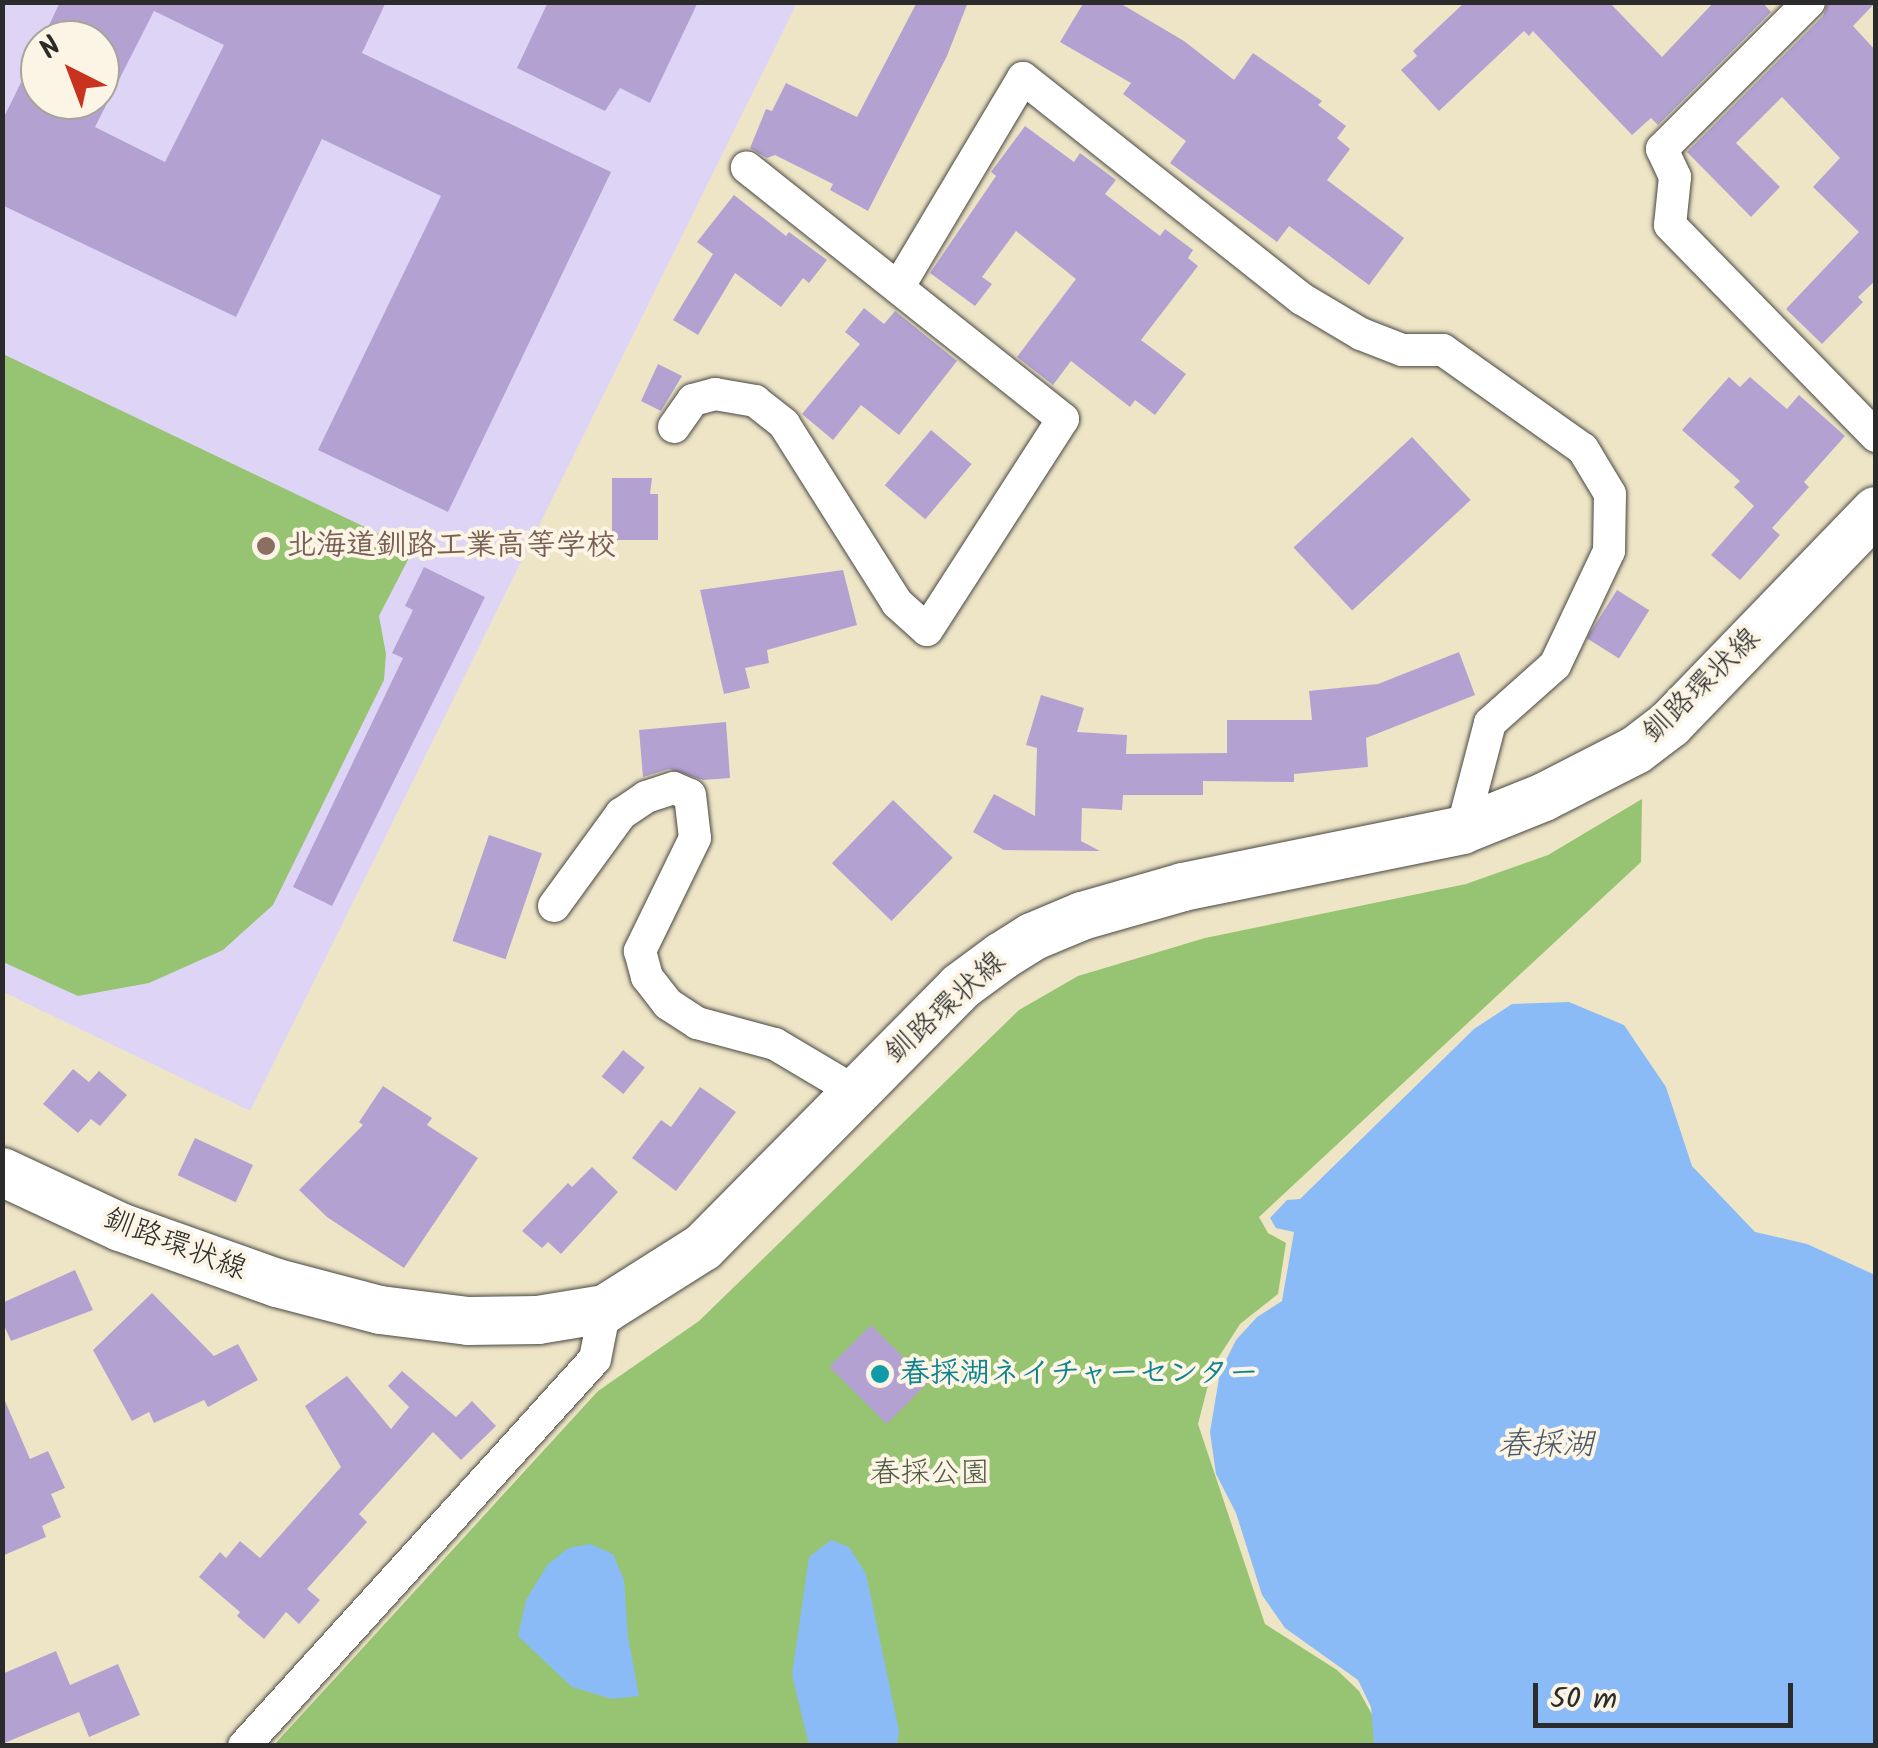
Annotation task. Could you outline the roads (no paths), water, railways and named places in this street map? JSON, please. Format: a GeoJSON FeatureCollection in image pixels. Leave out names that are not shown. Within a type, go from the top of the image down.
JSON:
{"type":"FeatureCollection","features":[{"type":"Feature","properties":{"kind":"street"},"geometry":{"type":"LineString","coordinates":[[1809,2],[1662,149],[1675,177],[1670,226],[1876,436]]}},
{"type":"Feature","properties":{"kind":"street"},"geometry":{"type":"LineString","coordinates":[[898,286],[1023,78],[1302,298],[1361,334],[1402,350],[1443,350],[1583,449],[1610,494],[1609,551],[1555,665],[1490,722],[1462,830]]}},
{"type":"Feature","properties":{"kind":"street"},"geometry":{"type":"LineString","coordinates":[[674,427],[693,400],[715,394],[755,401],[784,424],[897,603],[927,630],[1064,420],[747,168]]}},
{"type":"Feature","properties":{"kind":"street","name":"釧路環状線"},"geometry":{"type":"LineString","coordinates":[[2,1172],[120,1227],[277,1283],[380,1310],[468,1322],[538,1320],[606,1309],[703,1246],[960,987],[1032,937],[1082,916],[1183,887],[1462,830],[1560,790],[1636,750],[1670,724],[1876,511]]}},
{"type":"Feature","properties":{"kind":"street"},"geometry":{"type":"LineString","coordinates":[[554,906],[621,814],[646,797],[674,788],[690,795],[695,838],[640,952],[646,977],[668,1004],[697,1022],[775,1044],[856,1092]]}},
{"type":"Feature","properties":{"kind":"street"},"geometry":{"type":"LineString","coordinates":[[244,1746],[595,1358],[606,1309]]}},
{"type":"Feature","properties":{"kind":"water","name":"春採湖"},"geometry":{"type":"Polygon","coordinates":[[[1569,1002],[1624,1025],[1666,1087],[1692,1166],[1755,1232],[1807,1244],[1875,1275],[1875,1745],[1374,1745],[1371,1707],[1358,1680],[1285,1628],[1262,1595],[1236,1513],[1216,1474],[1210,1432],[1220,1372],[1236,1340],[1257,1317],[1282,1301],[1294,1232],[1276,1228],[1270,1218],[1287,1200],[1300,1199],[1474,1029],[1512,1004],[1569,1002]]]}},
{"type":"Feature","properties":{"kind":"water"},"geometry":{"type":"Polygon","coordinates":[[[831,1540],[849,1547],[866,1574],[899,1731],[897,1745],[809,1745],[792,1675],[809,1557],[831,1540]]]}},
{"type":"Feature","properties":{"kind":"water"},"geometry":{"type":"Polygon","coordinates":[[[590,1544],[613,1554],[624,1580],[628,1637],[639,1696],[612,1699],[572,1687],[518,1636],[526,1600],[548,1564],[569,1548],[590,1544]]]}},
{"type":"Feature","properties":{"kind":"place","name":"北海道釧路工業高等学校"},"geometry":{"type":"Point","coordinates":[266,546]}},
{"type":"Feature","properties":{"kind":"place","name":"春採湖ネイチャーセンター"},"geometry":{"type":"Point","coordinates":[880,1374]}},
{"type":"Feature","properties":{"kind":"park label","name":"春採公園"},"geometry":{"type":"Point","coordinates":[930,1474]}}]}
